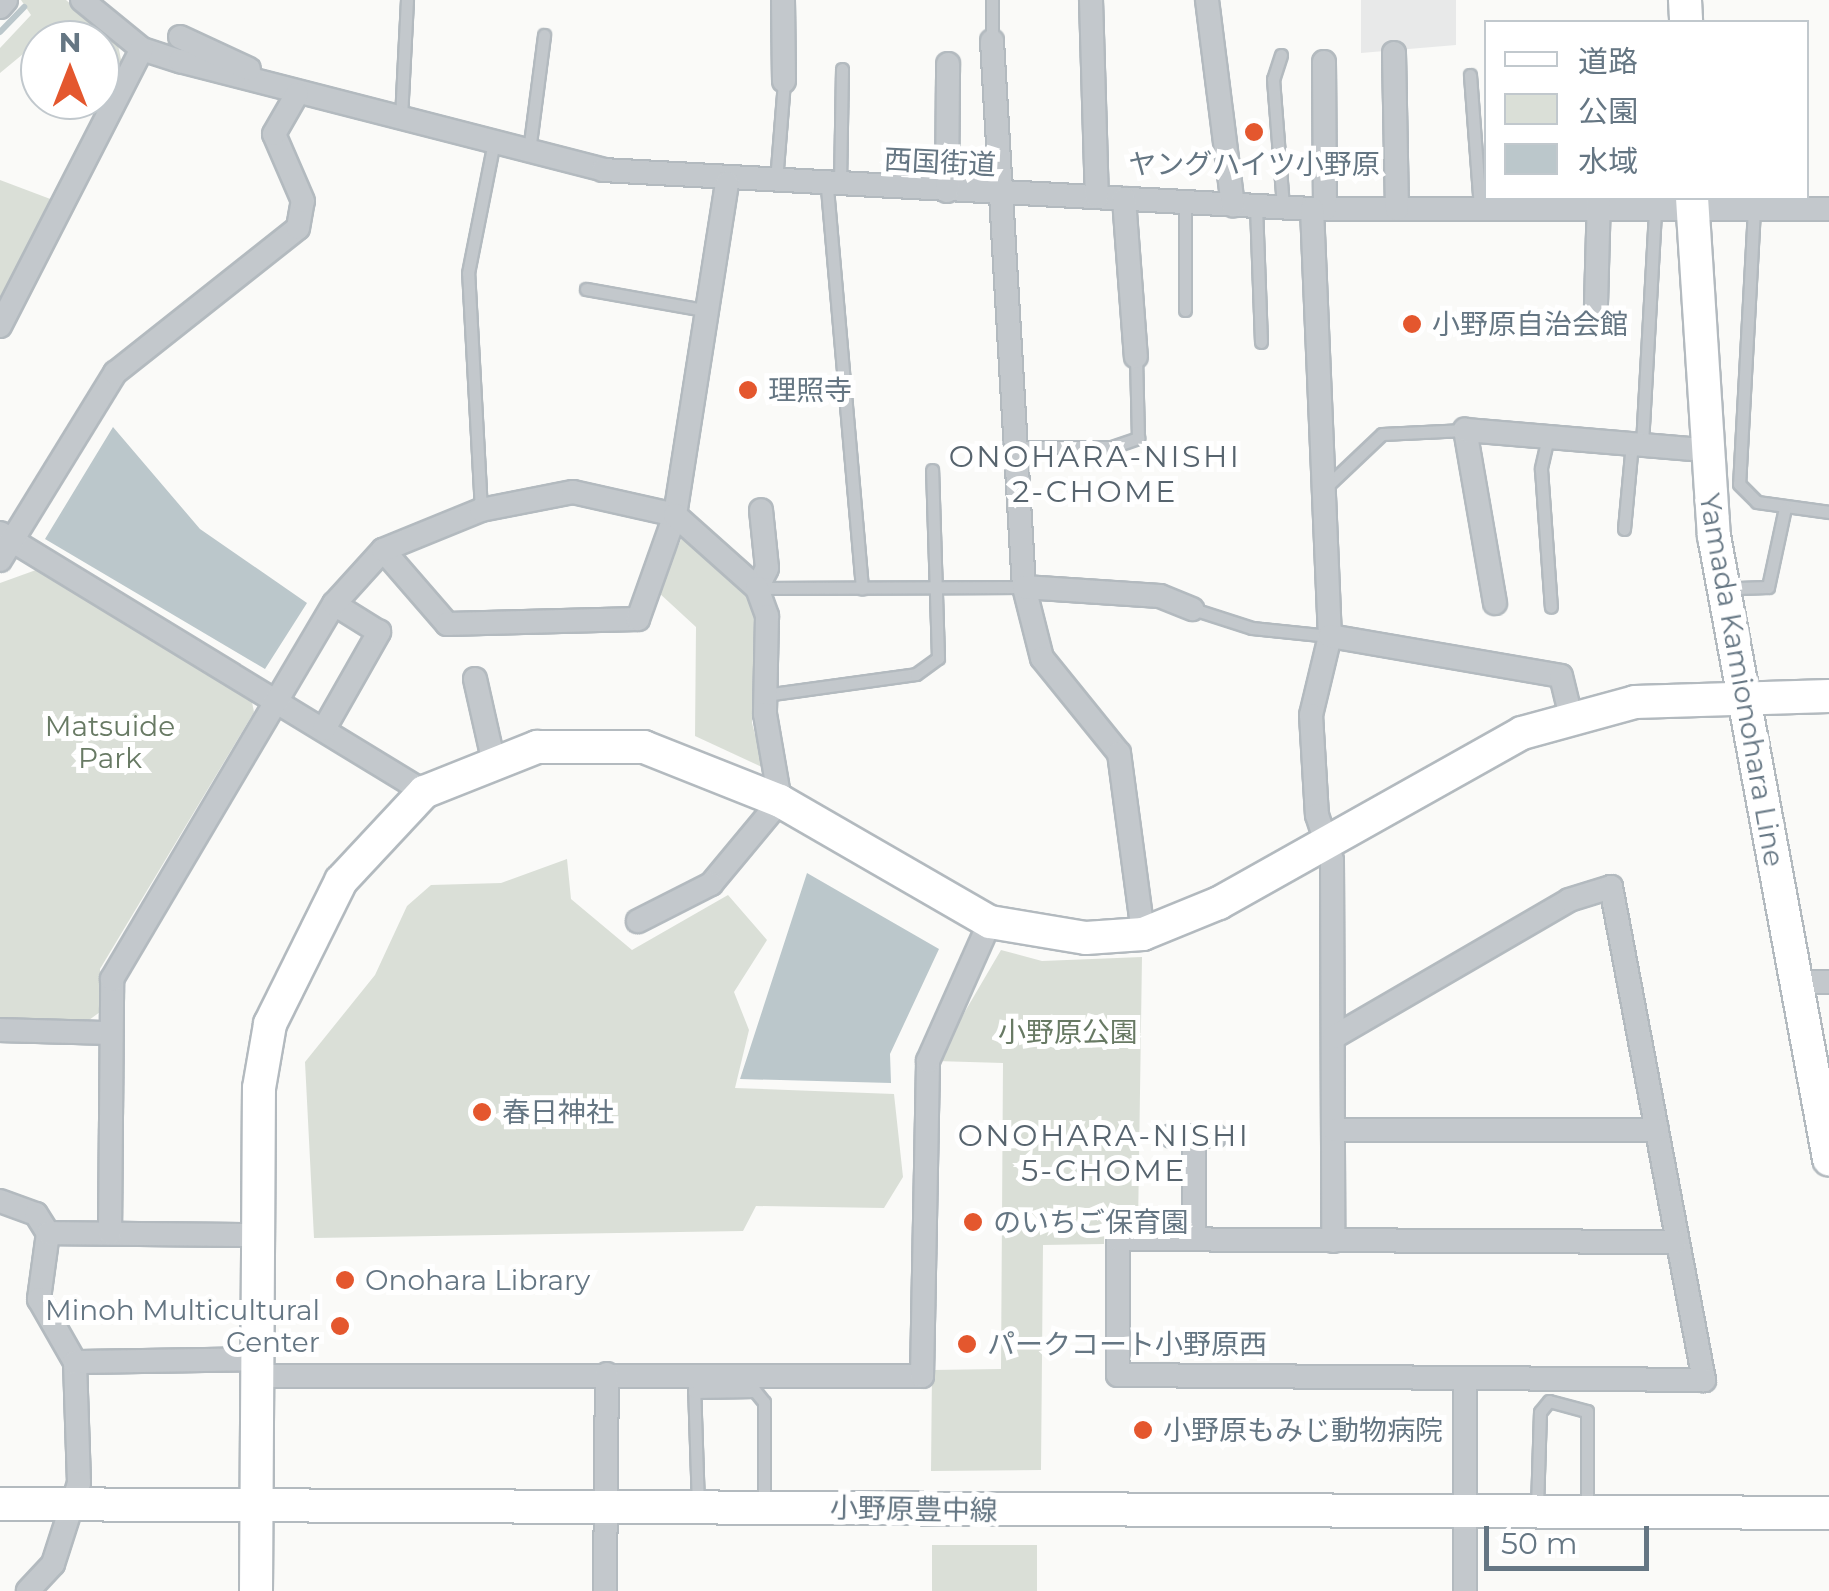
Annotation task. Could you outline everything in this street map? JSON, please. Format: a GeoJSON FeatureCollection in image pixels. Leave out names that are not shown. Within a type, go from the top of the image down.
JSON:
{"type":"FeatureCollection","features":[{"type":"Feature","properties":{"kind":"street"},"geometry":{"type":"LineString","coordinates":[[0,6],[6,0]]}},
{"type":"Feature","properties":{"kind":"street","name":"西国街道"},"geometry":{"type":"LineString","coordinates":[[82,0],[142,48],[289,92],[603,170],[775,186],[1283,207],[1397,209],[1600,201],[1829,209]]}},
{"type":"Feature","properties":{"kind":"street"},"geometry":{"type":"LineString","coordinates":[[783,0],[784,80]]}},
{"type":"Feature","properties":{"kind":"street"},"geometry":{"type":"LineString","coordinates":[[1092,0],[1097,197]]}},
{"type":"Feature","properties":{"kind":"street"},"geometry":{"type":"LineString","coordinates":[[1207,0],[1244,205]]}},
{"type":"Feature","properties":{"kind":"street"},"geometry":{"type":"LineString","coordinates":[[180,37],[289,92],[274,134],[303,200],[298,228],[115,374],[5,545],[324,729],[424,792]]}},
{"type":"Feature","properties":{"kind":"street"},"geometry":{"type":"LineString","coordinates":[[992,41],[998,195],[1024,586],[1042,658],[1119,753],[1144,934]]}},
{"type":"Feature","properties":{"kind":"street"},"geometry":{"type":"LineString","coordinates":[[0,326],[142,48]]}},
{"type":"Feature","properties":{"kind":"street"},"geometry":{"type":"LineString","coordinates":[[1394,53],[1397,209]]}},
{"type":"Feature","properties":{"kind":"street"},"geometry":{"type":"LineString","coordinates":[[1324,62],[1319,208],[1322,491],[1330,636],[1313,676],[1312,715],[1325,842],[1334,1037],[1332,1241]]}},
{"type":"Feature","properties":{"kind":"street"},"geometry":{"type":"LineString","coordinates":[[947,191],[948,64]]}},
{"type":"Feature","properties":{"kind":"street"},"geometry":{"type":"LineString","coordinates":[[383,550],[448,624],[638,619],[675,515],[727,183]]}},
{"type":"Feature","properties":{"kind":"street"},"geometry":{"type":"LineString","coordinates":[[1124,199],[1136,357]]}},
{"type":"Feature","properties":{"kind":"street"},"geometry":{"type":"LineString","coordinates":[[1596,304],[1600,201]]}},
{"type":"Feature","properties":{"kind":"street","name":"Yamada Kamionohara Line"},"geometry":{"type":"LineString","coordinates":[[1693,202],[1705,450],[1740,693],[1796,982],[1821,1074],[1829,1158]]}},
{"type":"Feature","properties":{"kind":"street"},"geometry":{"type":"LineString","coordinates":[[1496,603],[1466,430],[1549,432],[1705,450]]}},
{"type":"Feature","properties":{"kind":"street"},"geometry":{"type":"LineString","coordinates":[[110,1233],[112,978],[334,604],[383,550],[481,510],[573,492],[675,515],[757,588],[767,616],[765,695],[780,800],[711,884],[686,904],[638,921]]}},
{"type":"Feature","properties":{"kind":"street"},"geometry":{"type":"LineString","coordinates":[[757,588],[767,568],[761,510]]}},
{"type":"Feature","properties":{"kind":"street"},"geometry":{"type":"LineString","coordinates":[[1024,586],[1160,596],[1193,609]]}},
{"type":"Feature","properties":{"kind":"street"},"geometry":{"type":"LineString","coordinates":[[324,729],[380,632],[334,604]]}},
{"type":"Feature","properties":{"kind":"street"},"geometry":{"type":"LineString","coordinates":[[1330,636],[1561,676],[1571,717]]}},
{"type":"Feature","properties":{"kind":"street"},"geometry":{"type":"LineString","coordinates":[[475,679],[494,759]]}},
{"type":"Feature","properties":{"kind":"street"},"geometry":{"type":"LineString","coordinates":[[256,1591],[259,1088],[286,977],[341,881],[424,792],[494,759],[587,742],[644,747],[780,800],[990,922],[1022,934],[1144,934],[1325,842],[1473,755],[1571,717],[1740,693],[1829,696]]}},
{"type":"Feature","properties":{"kind":"street"},"geometry":{"type":"LineString","coordinates":[[1334,1037],[1569,900],[1611,887],[1704,1380],[1118,1375],[1118,1240],[1676,1242]]}},
{"type":"Feature","properties":{"kind":"street"},"geometry":{"type":"LineString","coordinates":[[75,1362],[607,1374],[694,1383],[922,1376],[928,1061],[990,922]]}},
{"type":"Feature","properties":{"kind":"street"},"geometry":{"type":"LineString","coordinates":[[1796,982],[1829,982]]}},
{"type":"Feature","properties":{"kind":"street"},"geometry":{"type":"LineString","coordinates":[[0,1030],[110,1032]]}},
{"type":"Feature","properties":{"kind":"street"},"geometry":{"type":"LineString","coordinates":[[1335,1130],[1657,1130]]}},
{"type":"Feature","properties":{"kind":"street"},"geometry":{"type":"LineString","coordinates":[[1193,1136],[1194,1239]]}},
{"type":"Feature","properties":{"kind":"street"},"geometry":{"type":"LineString","coordinates":[[0,1200],[36,1214],[48,1232],[39,1298],[75,1362],[73,1504],[54,1564],[28,1591]]}},
{"type":"Feature","properties":{"kind":"street"},"geometry":{"type":"LineString","coordinates":[[48,1232],[256,1235]]}},
{"type":"Feature","properties":{"kind":"street"},"geometry":{"type":"LineString","coordinates":[[605,1591],[607,1374]]}},
{"type":"Feature","properties":{"kind":"street"},"geometry":{"type":"LineString","coordinates":[[1465,1378],[1465,1591]]}},
{"type":"Feature","properties":{"kind":"street","name":"小野原豊中線"},"geometry":{"type":"LineString","coordinates":[[0,1504],[1829,1512]]}},
{"type":"Feature","properties":{"kind":"lane"},"geometry":{"type":"LineString","coordinates":[[402,118],[407,0]]}},
{"type":"Feature","properties":{"kind":"lane"},"geometry":{"type":"LineString","coordinates":[[992,0],[992,41]]}},
{"type":"Feature","properties":{"kind":"lane"},"geometry":{"type":"LineString","coordinates":[[529,151],[544,35]]}},
{"type":"Feature","properties":{"kind":"lane"},"geometry":{"type":"LineString","coordinates":[[1281,55],[1273,79],[1283,207]]}},
{"type":"Feature","properties":{"kind":"lane"},"geometry":{"type":"LineString","coordinates":[[842,69],[834,188],[862,588]]}},
{"type":"Feature","properties":{"kind":"lane"},"geometry":{"type":"LineString","coordinates":[[1470,75],[1480,207]]}},
{"type":"Feature","properties":{"kind":"lane"},"geometry":{"type":"LineString","coordinates":[[775,186],[784,80]]}},
{"type":"Feature","properties":{"kind":"lane"},"geometry":{"type":"LineString","coordinates":[[481,510],[468,273],[494,142]]}},
{"type":"Feature","properties":{"kind":"lane"},"geometry":{"type":"LineString","coordinates":[[1185,202],[1185,310]]}},
{"type":"Feature","properties":{"kind":"lane"},"geometry":{"type":"LineString","coordinates":[[1244,205],[1260,342]]}},
{"type":"Feature","properties":{"kind":"lane"},"geometry":{"type":"LineString","coordinates":[[1624,529],[1637,443],[1655,205]]}},
{"type":"Feature","properties":{"kind":"lane"},"geometry":{"type":"LineString","coordinates":[[1754,209],[1739,484],[1757,502],[1829,512]]}},
{"type":"Feature","properties":{"kind":"lane"},"geometry":{"type":"LineString","coordinates":[[586,289],[709,311]]}},
{"type":"Feature","properties":{"kind":"lane"},"geometry":{"type":"LineString","coordinates":[[1016,447],[1112,447],[1138,438],[1136,357]]}},
{"type":"Feature","properties":{"kind":"lane"},"geometry":{"type":"LineString","coordinates":[[1322,491],[1382,434],[1466,430]]}},
{"type":"Feature","properties":{"kind":"lane"},"geometry":{"type":"LineString","coordinates":[[1549,432],[1541,488],[1552,607]]}},
{"type":"Feature","properties":{"kind":"lane"},"geometry":{"type":"LineString","coordinates":[[765,695],[916,674],[938,658],[932,470]]}},
{"type":"Feature","properties":{"kind":"lane"},"geometry":{"type":"LineString","coordinates":[[1738,588],[1768,587],[1785,508]]}},
{"type":"Feature","properties":{"kind":"lane"},"geometry":{"type":"LineString","coordinates":[[757,588],[1024,586]]}},
{"type":"Feature","properties":{"kind":"lane"},"geometry":{"type":"LineString","coordinates":[[1193,609],[1252,628],[1330,636]]}},
{"type":"Feature","properties":{"kind":"lane"},"geometry":{"type":"LineString","coordinates":[[698,1506],[694,1383],[755,1392],[764,1402],[764,1506]]}},
{"type":"Feature","properties":{"kind":"lane"},"geometry":{"type":"LineString","coordinates":[[1536,1512],[1540,1412],[1549,1401],[1576,1402],[1587,1411],[1587,1512]]}},
{"type":"Feature","properties":{"kind":"shaded area"},"geometry":{"type":"Polygon","coordinates":[[[1361,0],[1456,0],[1456,45],[1361,53],[1361,0]]]}},
{"type":"Feature","properties":{"kind":"green space"},"geometry":{"type":"Polygon","coordinates":[[[21,0],[66,0],[89,20],[26,20],[31,15],[21,0]]]}},
{"type":"Feature","properties":{"kind":"green space"},"geometry":{"type":"Polygon","coordinates":[[[20,27],[20,56],[0,73],[0,48],[20,27]]]}},
{"type":"Feature","properties":{"kind":"green space"},"geometry":{"type":"Polygon","coordinates":[[[0,180],[53,200],[0,301],[0,180]]]}},
{"type":"Feature","properties":{"kind":"green space"},"geometry":{"type":"Polygon","coordinates":[[[683,535],[746,594],[754,617],[752,723],[764,768],[695,736],[696,627],[658,592],[683,535]]]}},
{"type":"Feature","properties":{"kind":"green space","name":"Matsuide Park"},"geometry":{"type":"Polygon","coordinates":[[[36,570],[251,697],[254,712],[100,969],[100,1012],[89,1020],[0,1019],[0,583],[36,570]]]}},
{"type":"Feature","properties":{"kind":"green space"},"geometry":{"type":"Polygon","coordinates":[[[567,859],[571,899],[632,950],[728,895],[767,940],[734,992],[749,1030],[735,1088],[894,1094],[903,1177],[884,1208],[756,1206],[743,1231],[314,1238],[305,1062],[375,975],[407,906],[431,885],[501,883],[567,859]]]}},
{"type":"Feature","properties":{"kind":"green space","name":"小野原公園"},"geometry":{"type":"Polygon","coordinates":[[[1001,950],[1042,961],[1142,957],[1138,1228],[1104,1228],[1104,1244],[1043,1245],[1041,1470],[931,1471],[932,1370],[1001,1369],[1003,1063],[936,1061],[1001,950]]]}},
{"type":"Feature","properties":{"kind":"green space"},"geometry":{"type":"Polygon","coordinates":[[[932,1545],[1037,1545],[1037,1591],[932,1591],[932,1545]]]}},
{"type":"Feature","properties":{"kind":"water"},"geometry":{"type":"Polygon","coordinates":[[[113,427],[200,529],[307,603],[265,669],[45,539],[113,427]]]}},
{"type":"Feature","properties":{"kind":"water"},"geometry":{"type":"Polygon","coordinates":[[[807,873],[939,949],[890,1054],[891,1083],[740,1079],[807,873]]]}},
{"type":"Feature","properties":{"kind":"waterway"},"geometry":{"type":"LineString","coordinates":[[0,32],[24,7]]}},
{"type":"Feature","properties":{"kind":"place","name":"ヤングハイツ小野原"},"geometry":{"type":"Point","coordinates":[1254,132]}},
{"type":"Feature","properties":{"kind":"place","name":"小野原自治会館"},"geometry":{"type":"Point","coordinates":[1412,324]}},
{"type":"Feature","properties":{"kind":"place","name":"理照寺"},"geometry":{"type":"Point","coordinates":[748,390]}},
{"type":"Feature","properties":{"kind":"place","name":"春日神社"},"geometry":{"type":"Point","coordinates":[482,1112]}},
{"type":"Feature","properties":{"kind":"place","name":"のいちご保育園"},"geometry":{"type":"Point","coordinates":[973,1222]}},
{"type":"Feature","properties":{"kind":"place","name":"Onohara Library"},"geometry":{"type":"Point","coordinates":[345,1280]}},
{"type":"Feature","properties":{"kind":"place","name":"Minoh Multicultural Center"},"geometry":{"type":"Point","coordinates":[340,1326]}},
{"type":"Feature","properties":{"kind":"place","name":"パークコート小野原西"},"geometry":{"type":"Point","coordinates":[967,1344]}},
{"type":"Feature","properties":{"kind":"place","name":"小野原もみじ動物病院"},"geometry":{"type":"Point","coordinates":[1143,1430]}},
{"type":"Feature","properties":{"kind":"district","name":"ONOHARA-NISHI 2-CHOME"},"geometry":{"type":"Point","coordinates":[1095,474]}},
{"type":"Feature","properties":{"kind":"district","name":"ONOHARA-NISHI 5-CHOME"},"geometry":{"type":"Point","coordinates":[1104,1153]}}]}
